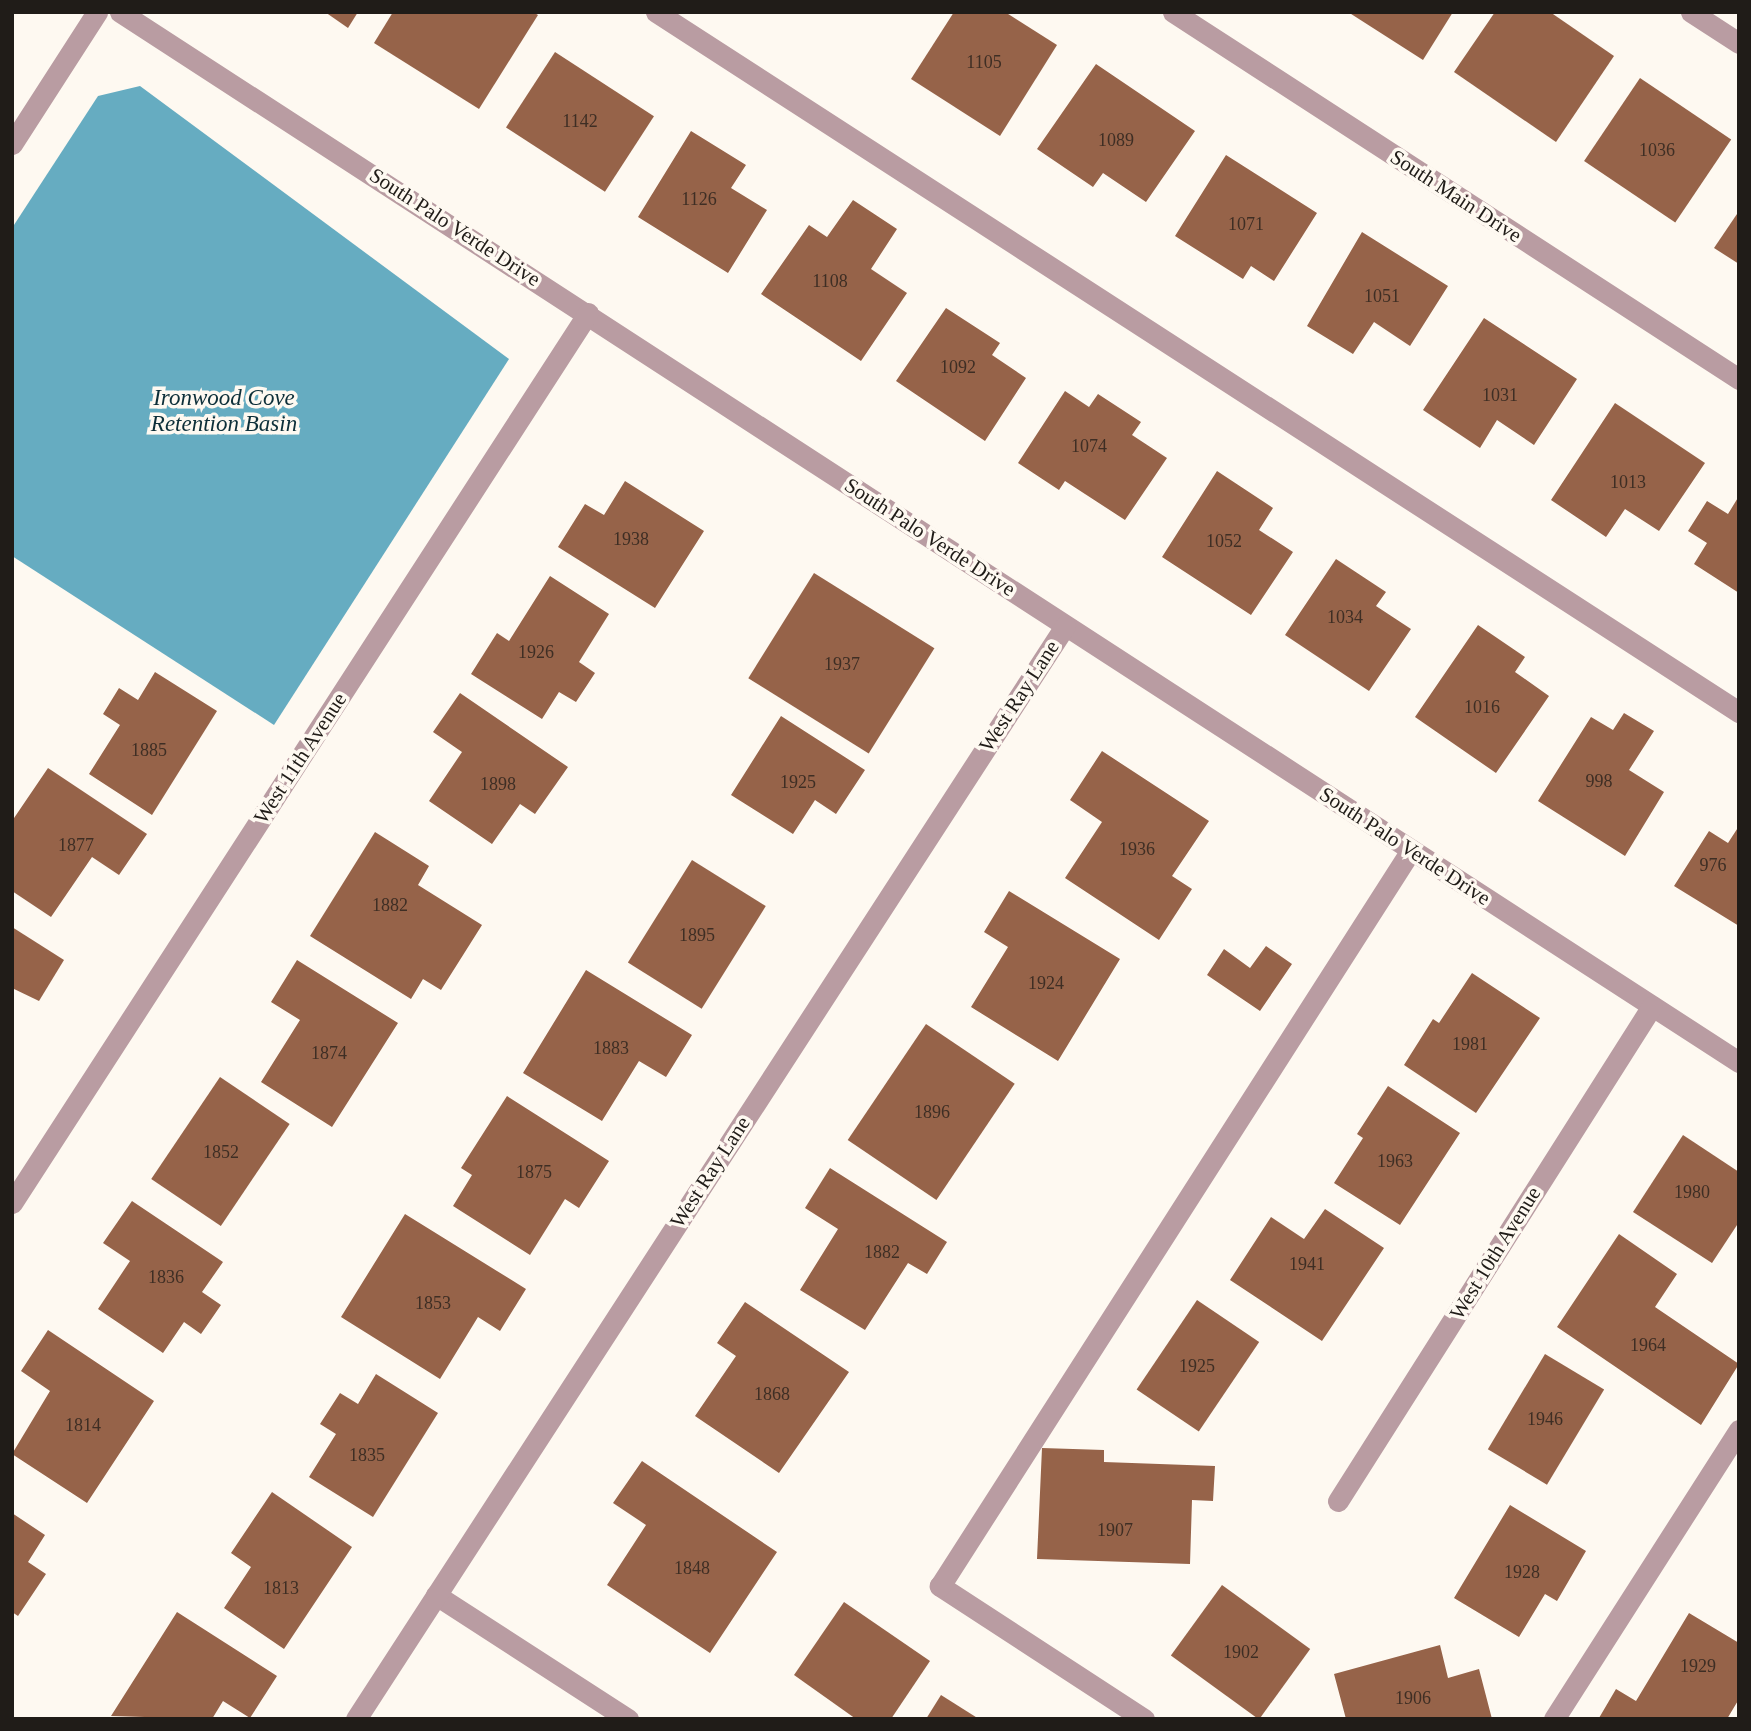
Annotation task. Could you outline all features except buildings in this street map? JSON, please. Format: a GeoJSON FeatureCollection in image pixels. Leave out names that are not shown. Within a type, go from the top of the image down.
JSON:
{"type":"FeatureCollection","features":[{"type":"Feature","properties":{"kind":"street"},"geometry":{"type":"LineString","coordinates":[[12,144],[97,12]]}},
{"type":"Feature","properties":{"kind":"street","name":"South Palo Verde Drive"},"geometry":{"type":"LineString","coordinates":[[120,12],[588,313],[1065,626],[1739,1062]]}},
{"type":"Feature","properties":{"kind":"street"},"geometry":{"type":"LineString","coordinates":[[656,12],[1739,712]]}},
{"type":"Feature","properties":{"kind":"street","name":"South Main Drive"},"geometry":{"type":"LineString","coordinates":[[1173,12],[1739,379]]}},
{"type":"Feature","properties":{"kind":"street"},"geometry":{"type":"LineString","coordinates":[[1691,12],[1739,43]]}},
{"type":"Feature","properties":{"kind":"street","name":"West 11th Avenue"},"geometry":{"type":"LineString","coordinates":[[12,1203],[588,313]]}},
{"type":"Feature","properties":{"kind":"street","name":"West Ray Lane"},"geometry":{"type":"LineString","coordinates":[[356,1719],[1065,626]]}},
{"type":"Feature","properties":{"kind":"street"},"geometry":{"type":"LineString","coordinates":[[1144,1719],[940,1586],[1411,850]]}},
{"type":"Feature","properties":{"kind":"street","name":"West 10th Avenue"},"geometry":{"type":"LineString","coordinates":[[1338,1501],[1653,1006]]}},
{"type":"Feature","properties":{"kind":"street"},"geometry":{"type":"LineString","coordinates":[[1554,1719],[1739,1430]]}},
{"type":"Feature","properties":{"kind":"street"},"geometry":{"type":"LineString","coordinates":[[436,1595],[628,1719]]}},
{"type":"Feature","properties":{"kind":"water","name":"Ironwood Cove Retention Basin"},"geometry":{"type":"Polygon","coordinates":[[[140,86],[509,359],[274,725],[12,556],[12,228],[98,96],[140,86]]]}}]}
